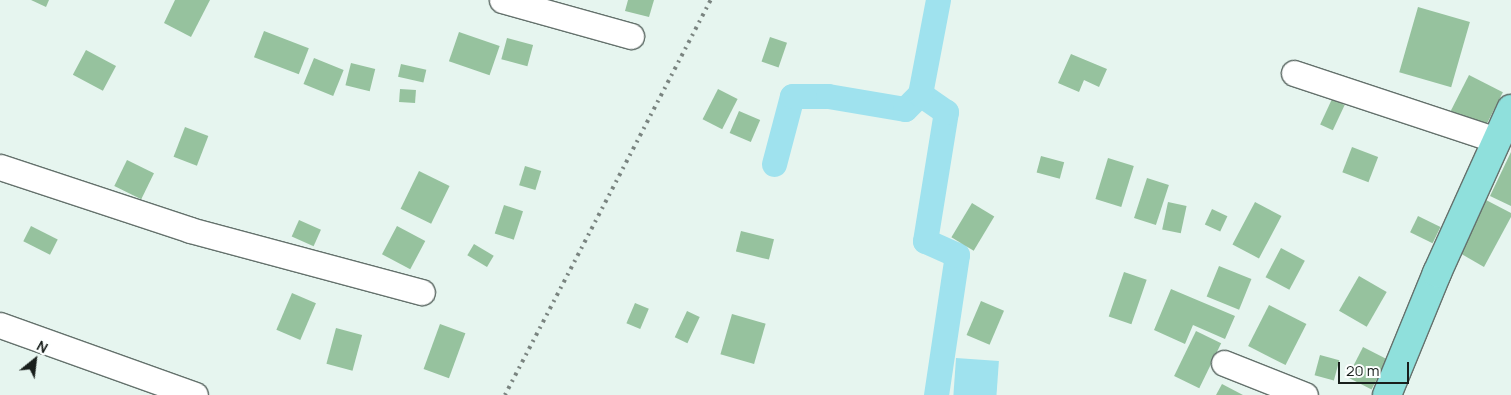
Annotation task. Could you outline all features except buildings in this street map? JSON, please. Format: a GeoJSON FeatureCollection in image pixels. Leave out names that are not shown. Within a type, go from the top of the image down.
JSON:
{"type":"FeatureCollection","features":[{"type":"Feature","properties":{"kind":"main road"},"geometry":{"type":"LineString","coordinates":[[1387,395],[1437,273],[1511,109]]}},
{"type":"Feature","properties":{"kind":"street"},"geometry":{"type":"LineString","coordinates":[[502,0],[631,36]]}},
{"type":"Feature","properties":{"kind":"street"},"geometry":{"type":"LineString","coordinates":[[1294,73],[1496,140]]}},
{"type":"Feature","properties":{"kind":"street"},"geometry":{"type":"LineString","coordinates":[[0,167],[190,230],[422,292]]}},
{"type":"Feature","properties":{"kind":"street"},"geometry":{"type":"LineString","coordinates":[[0,325],[195,395]]}},
{"type":"Feature","properties":{"kind":"street"},"geometry":{"type":"LineString","coordinates":[[1224,363],[1305,395]]}},
{"type":"Feature","properties":{"kind":"water"},"geometry":{"type":"Polygon","coordinates":[[[956,358],[999,361],[997,395],[953,395],[956,358]]]}},
{"type":"Feature","properties":{"kind":"waterway"},"geometry":{"type":"LineString","coordinates":[[936,395],[957,255],[925,241],[946,112],[920,94],[938,0]]}},
{"type":"Feature","properties":{"kind":"waterway"},"geometry":{"type":"LineString","coordinates":[[774,164],[792,96],[828,96],[905,109],[920,94]]}},
{"type":"Feature","properties":{"kind":"railway"},"geometry":{"type":"LineString","coordinates":[[505,395],[711,0]]}}]}
